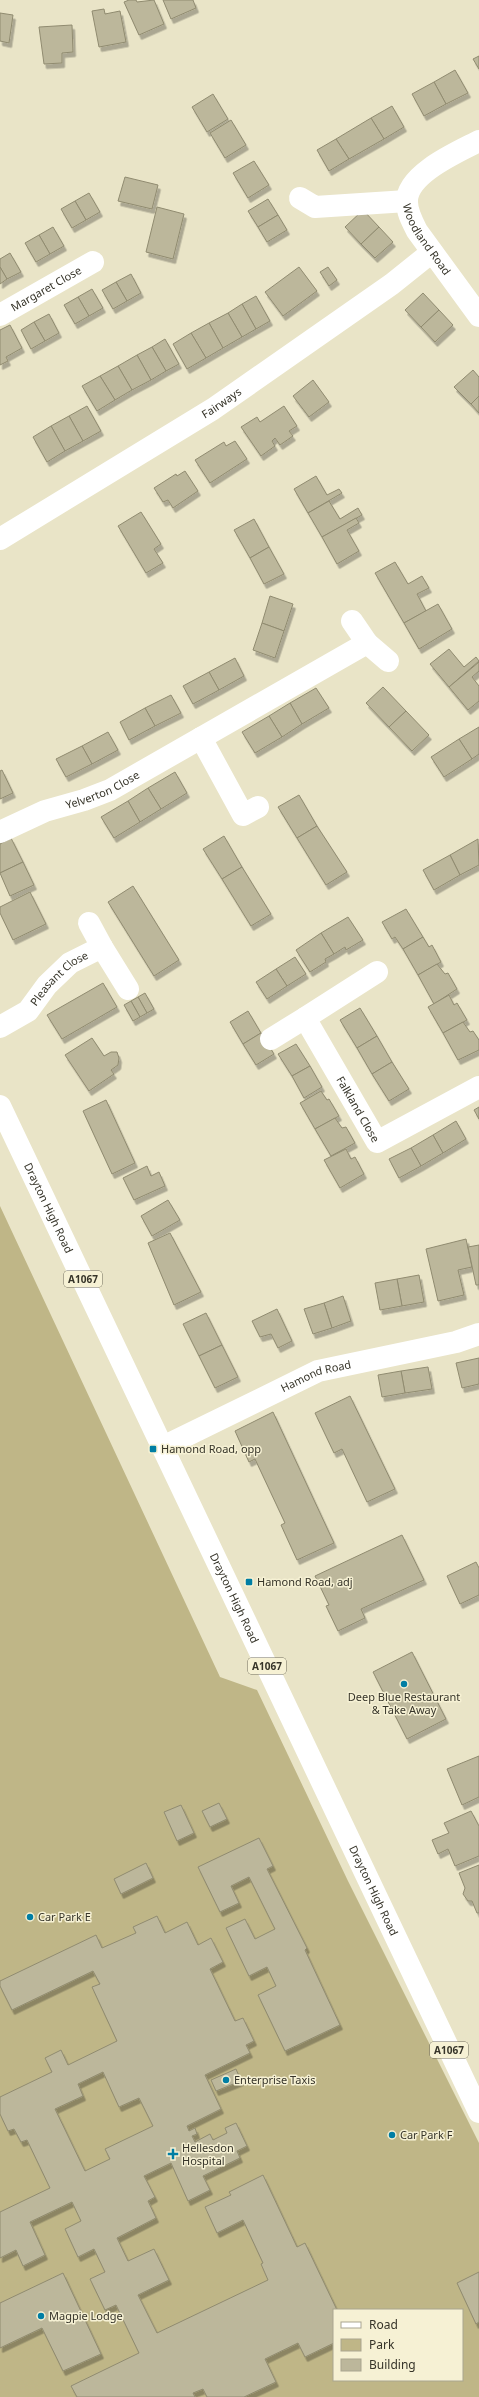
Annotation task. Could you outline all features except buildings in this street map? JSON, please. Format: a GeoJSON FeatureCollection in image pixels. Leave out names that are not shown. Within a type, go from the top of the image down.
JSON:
{"type":"FeatureCollection","features":[{"type":"Feature","properties":{"kind":"street","name":"Woodland Road"},"geometry":{"type":"LineString","coordinates":[[479,140],[437,164],[417,179],[410,188],[406,201],[409,216],[432,252],[479,316]]}},
{"type":"Feature","properties":{"kind":"street"},"geometry":{"type":"LineString","coordinates":[[300,198],[316,206],[406,201]]}},
{"type":"Feature","properties":{"kind":"street","name":"Fairways"},"geometry":{"type":"LineString","coordinates":[[0,539],[213,409],[392,284],[432,252]]}},
{"type":"Feature","properties":{"kind":"street","name":"Margaret Close"},"geometry":{"type":"LineString","coordinates":[[0,316],[93,262]]}},
{"type":"Feature","properties":{"kind":"street"},"geometry":{"type":"LineString","coordinates":[[352,621],[367,643],[388,661]]}},
{"type":"Feature","properties":{"kind":"street","name":"Yelverton Close"},"geometry":{"type":"LineString","coordinates":[[0,832],[45,810],[84,800],[110,790],[367,643]]}},
{"type":"Feature","properties":{"kind":"street"},"geometry":{"type":"LineString","coordinates":[[201,738],[243,815]]}},
{"type":"Feature","properties":{"kind":"street","name":"Pleasant Close"},"geometry":{"type":"LineString","coordinates":[[89,923],[128,989]]}},
{"type":"Feature","properties":{"kind":"street","name":"Pleasant Close"},"geometry":{"type":"LineString","coordinates":[[0,1027],[28,1011],[47,985],[70,963],[102,947]]}},
{"type":"Feature","properties":{"kind":"street"},"geometry":{"type":"LineString","coordinates":[[271,1039],[377,972]]}},
{"type":"Feature","properties":{"kind":"street","name":"Falkland Close"},"geometry":{"type":"LineString","coordinates":[[305,1018],[377,1142],[479,1087]]}},
{"type":"Feature","properties":{"kind":"street","name":"Drayton High Road"},"geometry":{"type":"LineString","coordinates":[[0,1106],[5,1128],[163,1447],[473,2084],[479,2112]]}},
{"type":"Feature","properties":{"kind":"street","name":"Hamond Road"},"geometry":{"type":"LineString","coordinates":[[163,1447],[318,1371],[456,1342],[479,1334]]}},
{"type":"Feature","properties":{"kind":"green space"},"geometry":{"type":"Polygon","coordinates":[[[0,1206],[220,1677],[257,1690],[348,1881],[479,2143],[479,2397],[0,2397],[0,1206]]]}},
{"type":"Feature","properties":{"kind":"place","name":"Hamond Road, opp"},"geometry":{"type":"Point","coordinates":[153,1449]}},
{"type":"Feature","properties":{"kind":"place","name":"Hamond Road, adj"},"geometry":{"type":"Point","coordinates":[249,1582]}},
{"type":"Feature","properties":{"kind":"place","name":"Deep Blue Restaurant & Take Away"},"geometry":{"type":"Point","coordinates":[404,1684]}},
{"type":"Feature","properties":{"kind":"place","name":"Car Park E"},"geometry":{"type":"Point","coordinates":[30,1917]}},
{"type":"Feature","properties":{"kind":"place","name":"Enterprise Taxis"},"geometry":{"type":"Point","coordinates":[226,2080]}},
{"type":"Feature","properties":{"kind":"place","name":"Car Park F"},"geometry":{"type":"Point","coordinates":[392,2135]}},
{"type":"Feature","properties":{"kind":"place","name":"Hellesdon Hospital"},"geometry":{"type":"Point","coordinates":[173,2154]}},
{"type":"Feature","properties":{"kind":"place","name":"Magpie Lodge"},"geometry":{"type":"Point","coordinates":[41,2316]}}]}
